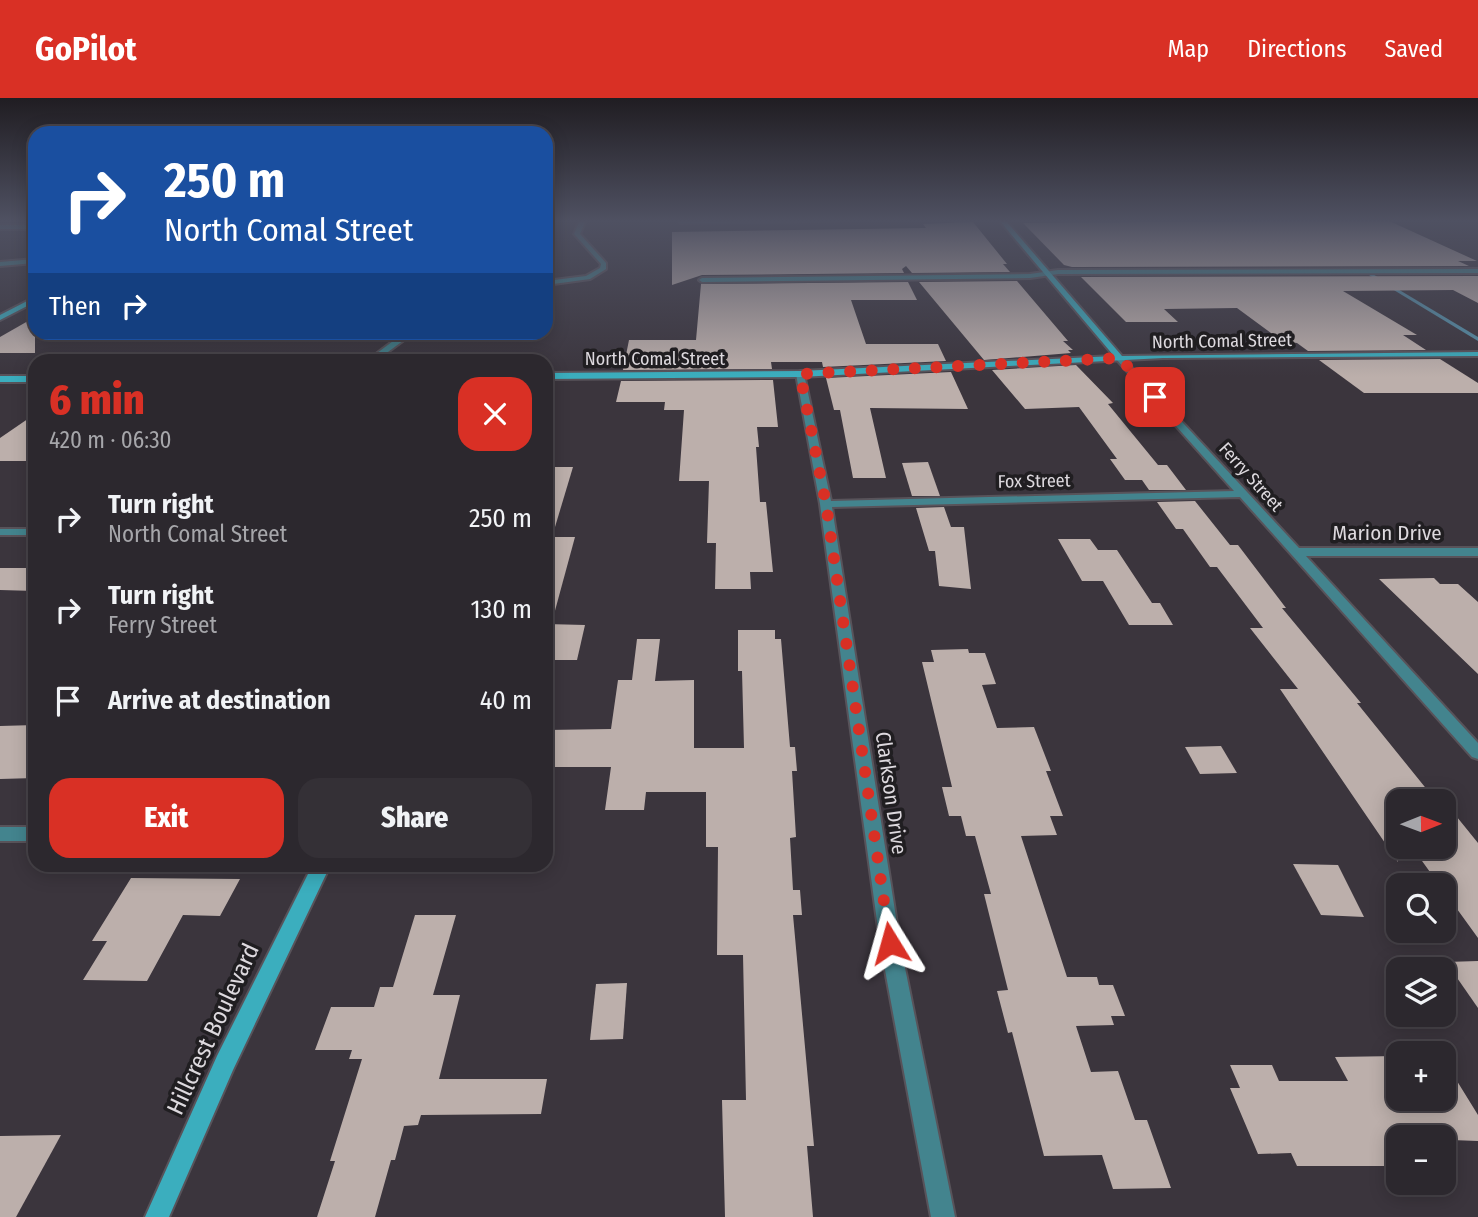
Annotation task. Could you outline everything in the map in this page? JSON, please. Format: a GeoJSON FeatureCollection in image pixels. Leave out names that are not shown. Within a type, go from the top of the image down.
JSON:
{"type":"FeatureCollection","features":[{"type":"Feature","properties":{"kind":"street"},"geometry":{"type":"LineString","coordinates":[[553,283],[576,281],[599,272]]}},
{"type":"Feature","properties":{"kind":"street"},"geometry":{"type":"LineString","coordinates":[[702,280],[1302,272]]}},
{"type":"Feature","properties":{"kind":"street","name":"Ferry Street"},"geometry":{"type":"LineString","coordinates":[[1046,274],[1478,753]]}},
{"type":"Feature","properties":{"kind":"street"},"geometry":{"type":"LineString","coordinates":[[0,318],[28,303]]}},
{"type":"Feature","properties":{"kind":"street"},"geometry":{"type":"LineString","coordinates":[[380,354],[400,340]]}},
{"type":"Feature","properties":{"kind":"street","name":"North Comal Street"},"geometry":{"type":"LineString","coordinates":[[553,376],[800,374],[1120,358],[1478,354]]}},
{"type":"Feature","properties":{"kind":"street","name":"Clarkson Drive"},"geometry":{"type":"LineString","coordinates":[[800,374],[826,504],[890,943],[943,1217]]}},
{"type":"Feature","properties":{"kind":"street"},"geometry":{"type":"LineString","coordinates":[[0,379],[28,379]]}},
{"type":"Feature","properties":{"kind":"street","name":"Fox Street"},"geometry":{"type":"LineString","coordinates":[[826,504],[1243,494]]}},
{"type":"Feature","properties":{"kind":"street"},"geometry":{"type":"LineString","coordinates":[[0,532],[28,532]]}},
{"type":"Feature","properties":{"kind":"street","name":"Marion Drive"},"geometry":{"type":"LineString","coordinates":[[1296,552],[1478,552]]}},
{"type":"Feature","properties":{"kind":"street"},"geometry":{"type":"LineString","coordinates":[[0,834],[28,834]]}},
{"type":"Feature","properties":{"kind":"street","name":"Hillcrest Boulevard"},"geometry":{"type":"LineString","coordinates":[[157,1217],[225,1063],[318,872]]}},
{"type":"Feature","properties":{"kind":"building"},"geometry":{"type":"Polygon","coordinates":[[[672,272],[904,273],[702,275],[672,285],[672,272]]]}},
{"type":"Feature","properties":{"kind":"building"},"geometry":{"type":"Polygon","coordinates":[[[1478,276],[1478,303],[1453,290],[1343,291],[1417,335],[1403,335],[1426,350],[1308,351],[1297,343],[1282,341],[1237,308],[1164,309],[1178,322],[1126,322],[1081,277],[1478,276]]]}},
{"type":"Feature","properties":{"kind":"building"},"geometry":{"type":"Polygon","coordinates":[[[1017,281],[1068,341],[1063,341],[1073,350],[1068,350],[1071,353],[984,360],[919,282],[1017,281]]]}},
{"type":"Feature","properties":{"kind":"building"},"geometry":{"type":"Polygon","coordinates":[[[908,282],[917,300],[851,300],[866,344],[938,344],[946,361],[823,367],[822,362],[771,362],[772,369],[623,370],[629,340],[696,340],[701,284],[908,282]]]}},
{"type":"Feature","properties":{"kind":"building"},"geometry":{"type":"Polygon","coordinates":[[[28,321],[28,340],[35,340],[35,353],[0,353],[0,337],[28,321]]]}},
{"type":"Feature","properties":{"kind":"building"},"geometry":{"type":"Polygon","coordinates":[[[1440,359],[1478,383],[1478,393],[1364,393],[1319,360],[1440,359]]]}},
{"type":"Feature","properties":{"kind":"building"},"geometry":{"type":"Polygon","coordinates":[[[1076,365],[1113,403],[1108,404],[1158,465],[1167,465],[1186,490],[1149,490],[1142,480],[1125,480],[1110,459],[1117,459],[1079,407],[1025,409],[992,370],[1076,365]]]}},
{"type":"Feature","properties":{"kind":"building"},"geometry":{"type":"Polygon","coordinates":[[[951,372],[968,409],[870,408],[886,478],[853,478],[840,410],[834,410],[826,378],[951,372]]]}},
{"type":"Feature","properties":{"kind":"building"},"geometry":{"type":"Polygon","coordinates":[[[773,380],[778,427],[757,427],[759,447],[756,447],[760,502],[766,502],[773,572],[750,572],[751,589],[715,589],[716,543],[707,543],[709,481],[679,481],[684,410],[664,410],[665,402],[616,402],[621,381],[773,380]]]}},
{"type":"Feature","properties":{"kind":"building"},"geometry":{"type":"Polygon","coordinates":[[[28,419],[28,461],[0,461],[0,438],[28,419]]]}},
{"type":"Feature","properties":{"kind":"building"},"geometry":{"type":"Polygon","coordinates":[[[928,462],[940,496],[912,496],[902,463],[928,462]]]}},
{"type":"Feature","properties":{"kind":"building"},"geometry":{"type":"Polygon","coordinates":[[[553,467],[573,467],[553,534],[553,467]]]}},
{"type":"Feature","properties":{"kind":"building"},"geometry":{"type":"Polygon","coordinates":[[[1195,501],[1230,545],[1238,545],[1286,608],[1282,608],[1361,703],[1357,703],[1426,789],[1386,789],[1386,844],[1280,689],[1298,689],[1250,628],[1263,628],[1217,567],[1210,567],[1183,529],[1176,529],[1157,502],[1195,501]]]}},
{"type":"Feature","properties":{"kind":"building"},"geometry":{"type":"Polygon","coordinates":[[[944,507],[951,527],[964,527],[971,589],[939,586],[935,551],[929,551],[916,508],[944,507]]]}},
{"type":"Feature","properties":{"kind":"building"},"geometry":{"type":"Polygon","coordinates":[[[553,537],[575,537],[553,618],[553,537]]]}},
{"type":"Feature","properties":{"kind":"building"},"geometry":{"type":"Polygon","coordinates":[[[1058,539],[1090,539],[1098,550],[1117,550],[1152,603],[1160,603],[1173,625],[1129,625],[1103,581],[1082,581],[1058,539]]]}},
{"type":"Feature","properties":{"kind":"building"},"geometry":{"type":"Polygon","coordinates":[[[0,568],[28,568],[28,591],[0,590],[0,568]]]}},
{"type":"Feature","properties":{"kind":"building"},"geometry":{"type":"Polygon","coordinates":[[[1434,578],[1440,584],[1458,584],[1478,602],[1478,674],[1379,579],[1434,578]]]}},
{"type":"Feature","properties":{"kind":"building"},"geometry":{"type":"Polygon","coordinates":[[[553,624],[585,625],[577,660],[553,660],[553,624]]]}},
{"type":"Feature","properties":{"kind":"building"},"geometry":{"type":"Polygon","coordinates":[[[738,630],[775,630],[775,639],[781,639],[790,747],[795,747],[797,771],[792,771],[796,837],[790,838],[793,890],[800,890],[802,915],[793,915],[814,1146],[807,1146],[813,1217],[725,1217],[722,1100],[746,1100],[743,955],[717,955],[718,847],[706,847],[706,792],[646,792],[644,810],[605,810],[611,767],[553,767],[553,730],[611,729],[618,680],[632,680],[637,639],[660,639],[655,681],[694,680],[694,748],[744,748],[742,671],[738,671],[738,630]]]}},
{"type":"Feature","properties":{"kind":"building"},"geometry":{"type":"Polygon","coordinates":[[[968,649],[969,653],[985,653],[996,684],[982,685],[997,728],[1034,727],[1051,771],[1046,771],[1063,816],[1050,816],[1057,835],[1021,836],[1067,977],[1097,977],[1099,985],[1113,985],[1125,1016],[1111,1016],[1114,1025],[1076,1026],[1091,1072],[1118,1071],[1135,1120],[1147,1120],[1171,1188],[1113,1189],[1102,1155],[1044,1156],[1012,1032],[1008,1033],[997,991],[1008,990],[984,894],[991,894],[975,836],[966,836],[961,816],[949,816],[942,787],[952,787],[922,662],[934,662],[931,650],[968,649]]]}},
{"type":"Feature","properties":{"kind":"building"},"geometry":{"type":"Polygon","coordinates":[[[28,725],[28,778],[0,779],[0,726],[28,725]]]}},
{"type":"Feature","properties":{"kind":"building"},"geometry":{"type":"Polygon","coordinates":[[[1221,746],[1237,773],[1200,774],[1185,747],[1221,746]]]}},
{"type":"Feature","properties":{"kind":"building"},"geometry":{"type":"Polygon","coordinates":[[[1456,816],[1478,843],[1478,938],[1456,908],[1456,873],[1431,873],[1421,859],[1456,859],[1456,816]]]}},
{"type":"Feature","properties":{"kind":"building"},"geometry":{"type":"Polygon","coordinates":[[[1293,864],[1338,865],[1364,917],[1321,915],[1293,864]]]}},
{"type":"Feature","properties":{"kind":"building"},"geometry":{"type":"Polygon","coordinates":[[[131,878],[240,879],[220,916],[183,915],[147,981],[83,980],[107,941],[92,941],[131,878]]]}},
{"type":"Feature","properties":{"kind":"building"},"geometry":{"type":"Polygon","coordinates":[[[415,915],[456,915],[433,995],[460,995],[439,1079],[547,1079],[541,1114],[421,1115],[418,1125],[404,1126],[375,1217],[317,1217],[335,1161],[330,1161],[362,1059],[349,1059],[352,1050],[315,1050],[331,1007],[374,1007],[380,987],[393,987],[415,915]]]}},
{"type":"Feature","properties":{"kind":"building"},"geometry":{"type":"Polygon","coordinates":[[[1478,961],[1478,1008],[1456,976],[1456,962],[1478,961]]]}},
{"type":"Feature","properties":{"kind":"building"},"geometry":{"type":"Polygon","coordinates":[[[627,983],[623,1039],[590,1040],[596,984],[627,983]]]}},
{"type":"Feature","properties":{"kind":"building"},"geometry":{"type":"Polygon","coordinates":[[[1386,1056],[1386,1111],[1456,1111],[1456,1079],[1478,1115],[1478,1141],[1456,1140],[1456,1125],[1386,1125],[1386,1166],[1297,1166],[1291,1153],[1258,1154],[1230,1088],[1240,1088],[1230,1065],[1272,1065],[1279,1081],[1348,1081],[1335,1057],[1386,1056]]]}},
{"type":"Feature","properties":{"kind":"building"},"geometry":{"type":"Polygon","coordinates":[[[61,1135],[16,1217],[0,1217],[0,1136],[61,1135]]]}},
{"type":"Feature","properties":{"kind":"waterway"},"geometry":{"type":"LineString","coordinates":[[1370,274],[1478,339]]}},
{"type":"Feature","properties":{"kind":"route"},"geometry":{"type":"LineString","coordinates":[[890,943],[826,504],[800,374],[1120,358],[1155,397]]}}]}
